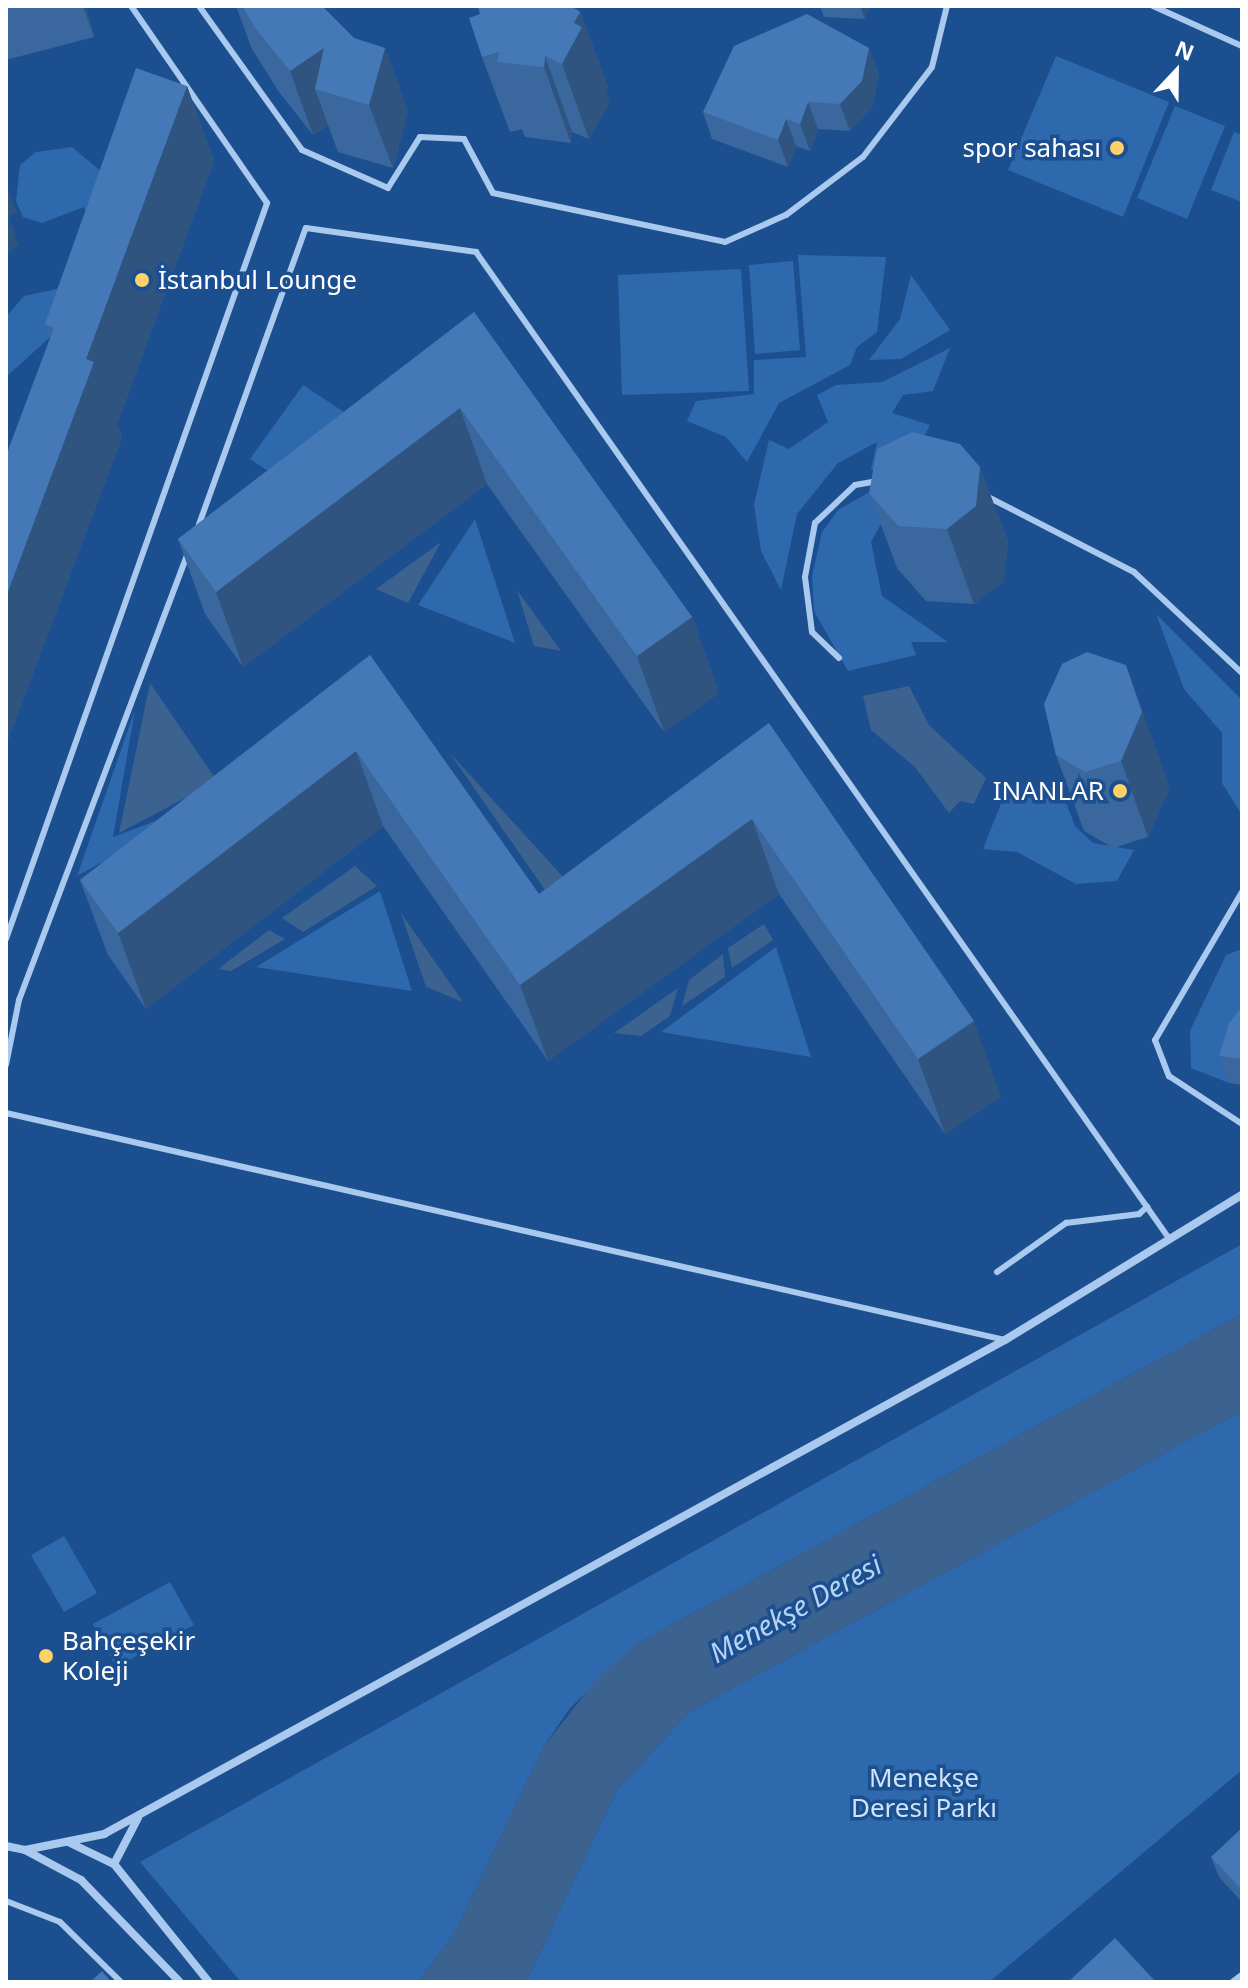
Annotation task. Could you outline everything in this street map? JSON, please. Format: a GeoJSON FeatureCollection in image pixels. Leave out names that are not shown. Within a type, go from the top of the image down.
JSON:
{"type":"FeatureCollection","features":[{"type":"Feature","properties":{"kind":"street"},"geometry":{"type":"LineString","coordinates":[[25,1850],[104,1834],[1005,1340],[1242,1195]]}},
{"type":"Feature","properties":{"kind":"street"},"geometry":{"type":"LineString","coordinates":[[114,1864],[139,1815]]}},
{"type":"Feature","properties":{"kind":"street"},"geometry":{"type":"LineString","coordinates":[[67,1842],[114,1864],[209,1982]]}},
{"type":"Feature","properties":{"kind":"street"},"geometry":{"type":"LineString","coordinates":[[6,1846],[25,1850],[81,1880],[180,1982]]}},
{"type":"Feature","properties":{"kind":"street"},"geometry":{"type":"LineString","coordinates":[[1234,1982],[1242,1976]]}},
{"type":"Feature","properties":{"kind":"lane"},"geometry":{"type":"LineString","coordinates":[[6,939],[267,203],[131,6]]}},
{"type":"Feature","properties":{"kind":"lane"},"geometry":{"type":"LineString","coordinates":[[199,6],[302,150],[388,188],[420,137],[464,139],[493,193],[725,242],[786,215],[863,157],[932,67],[947,6]]}},
{"type":"Feature","properties":{"kind":"lane"},"geometry":{"type":"LineString","coordinates":[[1153,6],[1242,46]]}},
{"type":"Feature","properties":{"kind":"lane"},"geometry":{"type":"LineString","coordinates":[[6,1065],[19,1000],[306,228],[476,252],[1170,1240]]}},
{"type":"Feature","properties":{"kind":"lane"},"geometry":{"type":"LineString","coordinates":[[839,658],[812,632],[805,577],[815,523],[855,485],[886,479]]}},
{"type":"Feature","properties":{"kind":"lane"},"geometry":{"type":"LineString","coordinates":[[970,491],[1134,572],[1242,673]]}},
{"type":"Feature","properties":{"kind":"lane"},"geometry":{"type":"LineString","coordinates":[[1242,892],[1155,1040],[1169,1076],[1242,1124]]}},
{"type":"Feature","properties":{"kind":"lane"},"geometry":{"type":"LineString","coordinates":[[6,1113],[1005,1340]]}},
{"type":"Feature","properties":{"kind":"lane"},"geometry":{"type":"LineString","coordinates":[[997,1272],[1066,1223],[1139,1214],[1147,1207]]}},
{"type":"Feature","properties":{"kind":"lane"},"geometry":{"type":"LineString","coordinates":[[6,1901],[60,1922],[121,1982]]}},
{"type":"Feature","properties":{"kind":"green space"},"geometry":{"type":"Polygon","coordinates":[[[1056,56],[1169,102],[1123,217],[1008,170],[1056,56]]]}},
{"type":"Feature","properties":{"kind":"green space","name":"spor sahası"},"geometry":{"type":"Polygon","coordinates":[[[1175,106],[1225,126],[1187,219],[1137,198],[1175,106]]]}},
{"type":"Feature","properties":{"kind":"green space"},"geometry":{"type":"Polygon","coordinates":[[[1234,132],[1242,135],[1242,202],[1211,190],[1234,132]]]}},
{"type":"Feature","properties":{"kind":"green space"},"geometry":{"type":"Polygon","coordinates":[[[72,147],[102,172],[113,199],[105,246],[67,322],[6,377],[6,317],[24,296],[57,289],[94,228],[84,207],[42,223],[23,217],[16,201],[20,165],[36,152],[72,147]]]}},
{"type":"Feature","properties":{"kind":"green space"},"geometry":{"type":"Polygon","coordinates":[[[798,255],[886,257],[877,332],[857,347],[850,365],[779,403],[747,462],[726,437],[687,421],[696,401],[754,394],[754,360],[806,357],[798,255]]]}},
{"type":"Feature","properties":{"kind":"green space"},"geometry":{"type":"Polygon","coordinates":[[[793,261],[800,350],[755,354],[749,265],[793,261]]]}},
{"type":"Feature","properties":{"kind":"green space"},"geometry":{"type":"Polygon","coordinates":[[[741,269],[749,391],[622,395],[618,275],[741,269]]]}},
{"type":"Feature","properties":{"kind":"green space"},"geometry":{"type":"Polygon","coordinates":[[[911,275],[950,330],[901,359],[869,360],[900,319],[911,275]]]}},
{"type":"Feature","properties":{"kind":"green space"},"geometry":{"type":"Polygon","coordinates":[[[950,348],[933,391],[903,395],[892,413],[930,425],[907,469],[871,470],[877,442],[838,463],[797,514],[781,590],[761,551],[754,505],[769,440],[789,449],[828,422],[817,395],[836,385],[882,382],[950,348]]]}},
{"type":"Feature","properties":{"kind":"green space"},"geometry":{"type":"Polygon","coordinates":[[[303,385],[344,412],[292,487],[250,459],[303,385]]]}},
{"type":"Feature","properties":{"kind":"green space"},"geometry":{"type":"Polygon","coordinates":[[[880,486],[884,518],[871,542],[882,596],[948,642],[911,642],[916,655],[848,671],[814,611],[812,576],[822,532],[838,510],[880,486]]]}},
{"type":"Feature","properties":{"kind":"green space"},"geometry":{"type":"Polygon","coordinates":[[[475,519],[515,643],[418,605],[475,519]]]}},
{"type":"Feature","properties":{"kind":"green space"},"geometry":{"type":"Polygon","coordinates":[[[1156,614],[1242,700],[1242,815],[1222,783],[1222,733],[1184,689],[1156,614]]]}},
{"type":"Feature","properties":{"kind":"green space"},"geometry":{"type":"Polygon","coordinates":[[[135,710],[113,837],[227,794],[77,876],[135,710]]]}},
{"type":"Feature","properties":{"kind":"green space"},"geometry":{"type":"Polygon","coordinates":[[[1009,783],[1062,792],[1075,826],[1093,843],[1134,850],[1117,881],[1076,884],[1017,852],[983,849],[1009,783]]]}},
{"type":"Feature","properties":{"kind":"green space"},"geometry":{"type":"Polygon","coordinates":[[[380,891],[412,991],[256,967],[380,891]]]}},
{"type":"Feature","properties":{"kind":"green space"},"geometry":{"type":"Polygon","coordinates":[[[776,947],[811,1057],[661,1032],[776,947]]]}},
{"type":"Feature","properties":{"kind":"green space"},"geometry":{"type":"Polygon","coordinates":[[[1242,949],[1242,1046],[1229,1083],[1191,1068],[1190,1031],[1226,955],[1242,949]]]}},
{"type":"Feature","properties":{"kind":"green space"},"geometry":{"type":"Polygon","coordinates":[[[1242,1244],[1242,1314],[638,1643],[570,1708],[544,1746],[454,1934],[418,1982],[241,1982],[140,1862],[1242,1244]]]}},
{"type":"Feature","properties":{"kind":"green space","name":"Menekşe Deresi Parkı"},"geometry":{"type":"Polygon","coordinates":[[[1242,1411],[1242,1770],[989,1982],[526,1982],[617,1790],[689,1712],[1242,1411]]]}},
{"type":"Feature","properties":{"kind":"green space"},"geometry":{"type":"Polygon","coordinates":[[[64,1536],[97,1593],[64,1612],[31,1555],[64,1536]]]}},
{"type":"Feature","properties":{"kind":"green space"},"geometry":{"type":"Polygon","coordinates":[[[170,1582],[194,1625],[116,1667],[93,1624],[170,1582]]]}},
{"type":"Feature","properties":{"kind":"water"},"geometry":{"type":"Polygon","coordinates":[[[441,542],[408,603],[376,589],[441,542]]]}},
{"type":"Feature","properties":{"kind":"water"},"geometry":{"type":"Polygon","coordinates":[[[517,590],[561,651],[534,646],[517,590]]]}},
{"type":"Feature","properties":{"kind":"water"},"geometry":{"type":"Polygon","coordinates":[[[150,683],[217,781],[119,833],[150,683]]]}},
{"type":"Feature","properties":{"kind":"water"},"geometry":{"type":"Polygon","coordinates":[[[909,686],[929,725],[986,778],[974,804],[960,801],[949,813],[915,767],[871,730],[863,696],[909,686]]]}},
{"type":"Feature","properties":{"kind":"water"},"geometry":{"type":"Polygon","coordinates":[[[449,752],[575,890],[561,913],[449,752]]]}},
{"type":"Feature","properties":{"kind":"water"},"geometry":{"type":"Polygon","coordinates":[[[355,866],[377,886],[303,932],[282,918],[355,866]]]}},
{"type":"Feature","properties":{"kind":"water"},"geometry":{"type":"Polygon","coordinates":[[[401,913],[463,1002],[426,987],[401,913]]]}},
{"type":"Feature","properties":{"kind":"water"},"geometry":{"type":"Polygon","coordinates":[[[764,924],[773,940],[732,968],[728,948],[764,924]]]}},
{"type":"Feature","properties":{"kind":"water"},"geometry":{"type":"Polygon","coordinates":[[[269,930],[285,939],[231,971],[218,969],[269,930]]]}},
{"type":"Feature","properties":{"kind":"water"},"geometry":{"type":"Polygon","coordinates":[[[723,954],[725,977],[682,1006],[689,980],[723,954]]]}},
{"type":"Feature","properties":{"kind":"water"},"geometry":{"type":"Polygon","coordinates":[[[678,988],[670,1016],[641,1036],[614,1033],[678,988]]]}},
{"type":"Feature","properties":{"kind":"water","name":"Menekşe Deresi"},"geometry":{"type":"Polygon","coordinates":[[[1242,1314],[1242,1411],[689,1712],[617,1790],[526,1982],[418,1982],[454,1934],[544,1746],[600,1675],[638,1643],[1242,1314]]]}},
{"type":"Feature","properties":{"kind":"building"},"geometry":{"type":"Polygon","coordinates":[[[242,6],[322,6],[354,38],[385,48],[369,105],[315,89],[324,48],[290,71],[256,29],[242,6]]]}},
{"type":"Feature","properties":{"kind":"building"},"geometry":{"type":"Polygon","coordinates":[[[478,6],[570,6],[580,12],[574,23],[582,27],[562,64],[545,56],[544,67],[497,62],[499,52],[482,57],[469,18],[480,14],[478,6]]]}},
{"type":"Feature","properties":{"kind":"building"},"geometry":{"type":"Polygon","coordinates":[[[807,14],[869,48],[862,81],[840,104],[808,102],[800,124],[786,119],[778,140],[703,112],[734,46],[807,14]]]}},
{"type":"Feature","properties":{"kind":"building"},"geometry":{"type":"Polygon","coordinates":[[[136,68],[187,86],[86,359],[94,362],[6,597],[6,456],[54,328],[45,324],[136,68]]]}},
{"type":"Feature","properties":{"kind":"building"},"geometry":{"type":"Polygon","coordinates":[[[474,312],[692,617],[637,656],[460,408],[216,592],[178,539],[474,312]]]}},
{"type":"Feature","properties":{"kind":"building"},"geometry":{"type":"Polygon","coordinates":[[[912,432],[960,444],[980,467],[976,506],[947,529],[898,526],[869,493],[877,449],[912,432]]]}},
{"type":"Feature","properties":{"kind":"building"},"geometry":{"type":"Polygon","coordinates":[[[1087,652],[1126,665],[1142,712],[1121,761],[1085,772],[1056,755],[1044,704],[1062,664],[1087,652]]]}},
{"type":"Feature","properties":{"kind":"building"},"geometry":{"type":"Polygon","coordinates":[[[370,655],[539,894],[769,723],[974,1021],[918,1059],[752,819],[520,985],[356,751],[118,933],[80,880],[370,655]]]}},
{"type":"Feature","properties":{"kind":"building"},"geometry":{"type":"Polygon","coordinates":[[[1242,1007],[1242,1059],[1219,1056],[1229,1023],[1242,1007]]]}},
{"type":"Feature","properties":{"kind":"building"},"geometry":{"type":"Polygon","coordinates":[[[1242,1828],[1242,1890],[1211,1857],[1242,1828]]]}},
{"type":"Feature","properties":{"kind":"building"},"geometry":{"type":"Polygon","coordinates":[[[1115,1938],[1156,1982],[1068,1982],[1115,1938]]]}},
{"type":"Feature","properties":{"kind":"building"},"geometry":{"type":"Polygon","coordinates":[[[102,1971],[111,1982],[90,1982],[102,1971]]]}},
{"type":"Feature","properties":{"kind":"place","name":"spor sahası"},"geometry":{"type":"Point","coordinates":[1117,148]}},
{"type":"Feature","properties":{"kind":"place","name":"İstanbul Lounge"},"geometry":{"type":"Point","coordinates":[142,280]}},
{"type":"Feature","properties":{"kind":"place","name":"INANLAR"},"geometry":{"type":"Point","coordinates":[1120,791]}},
{"type":"Feature","properties":{"kind":"place","name":"Bahçeşekir Koleji"},"geometry":{"type":"Point","coordinates":[46,1656]}}]}
